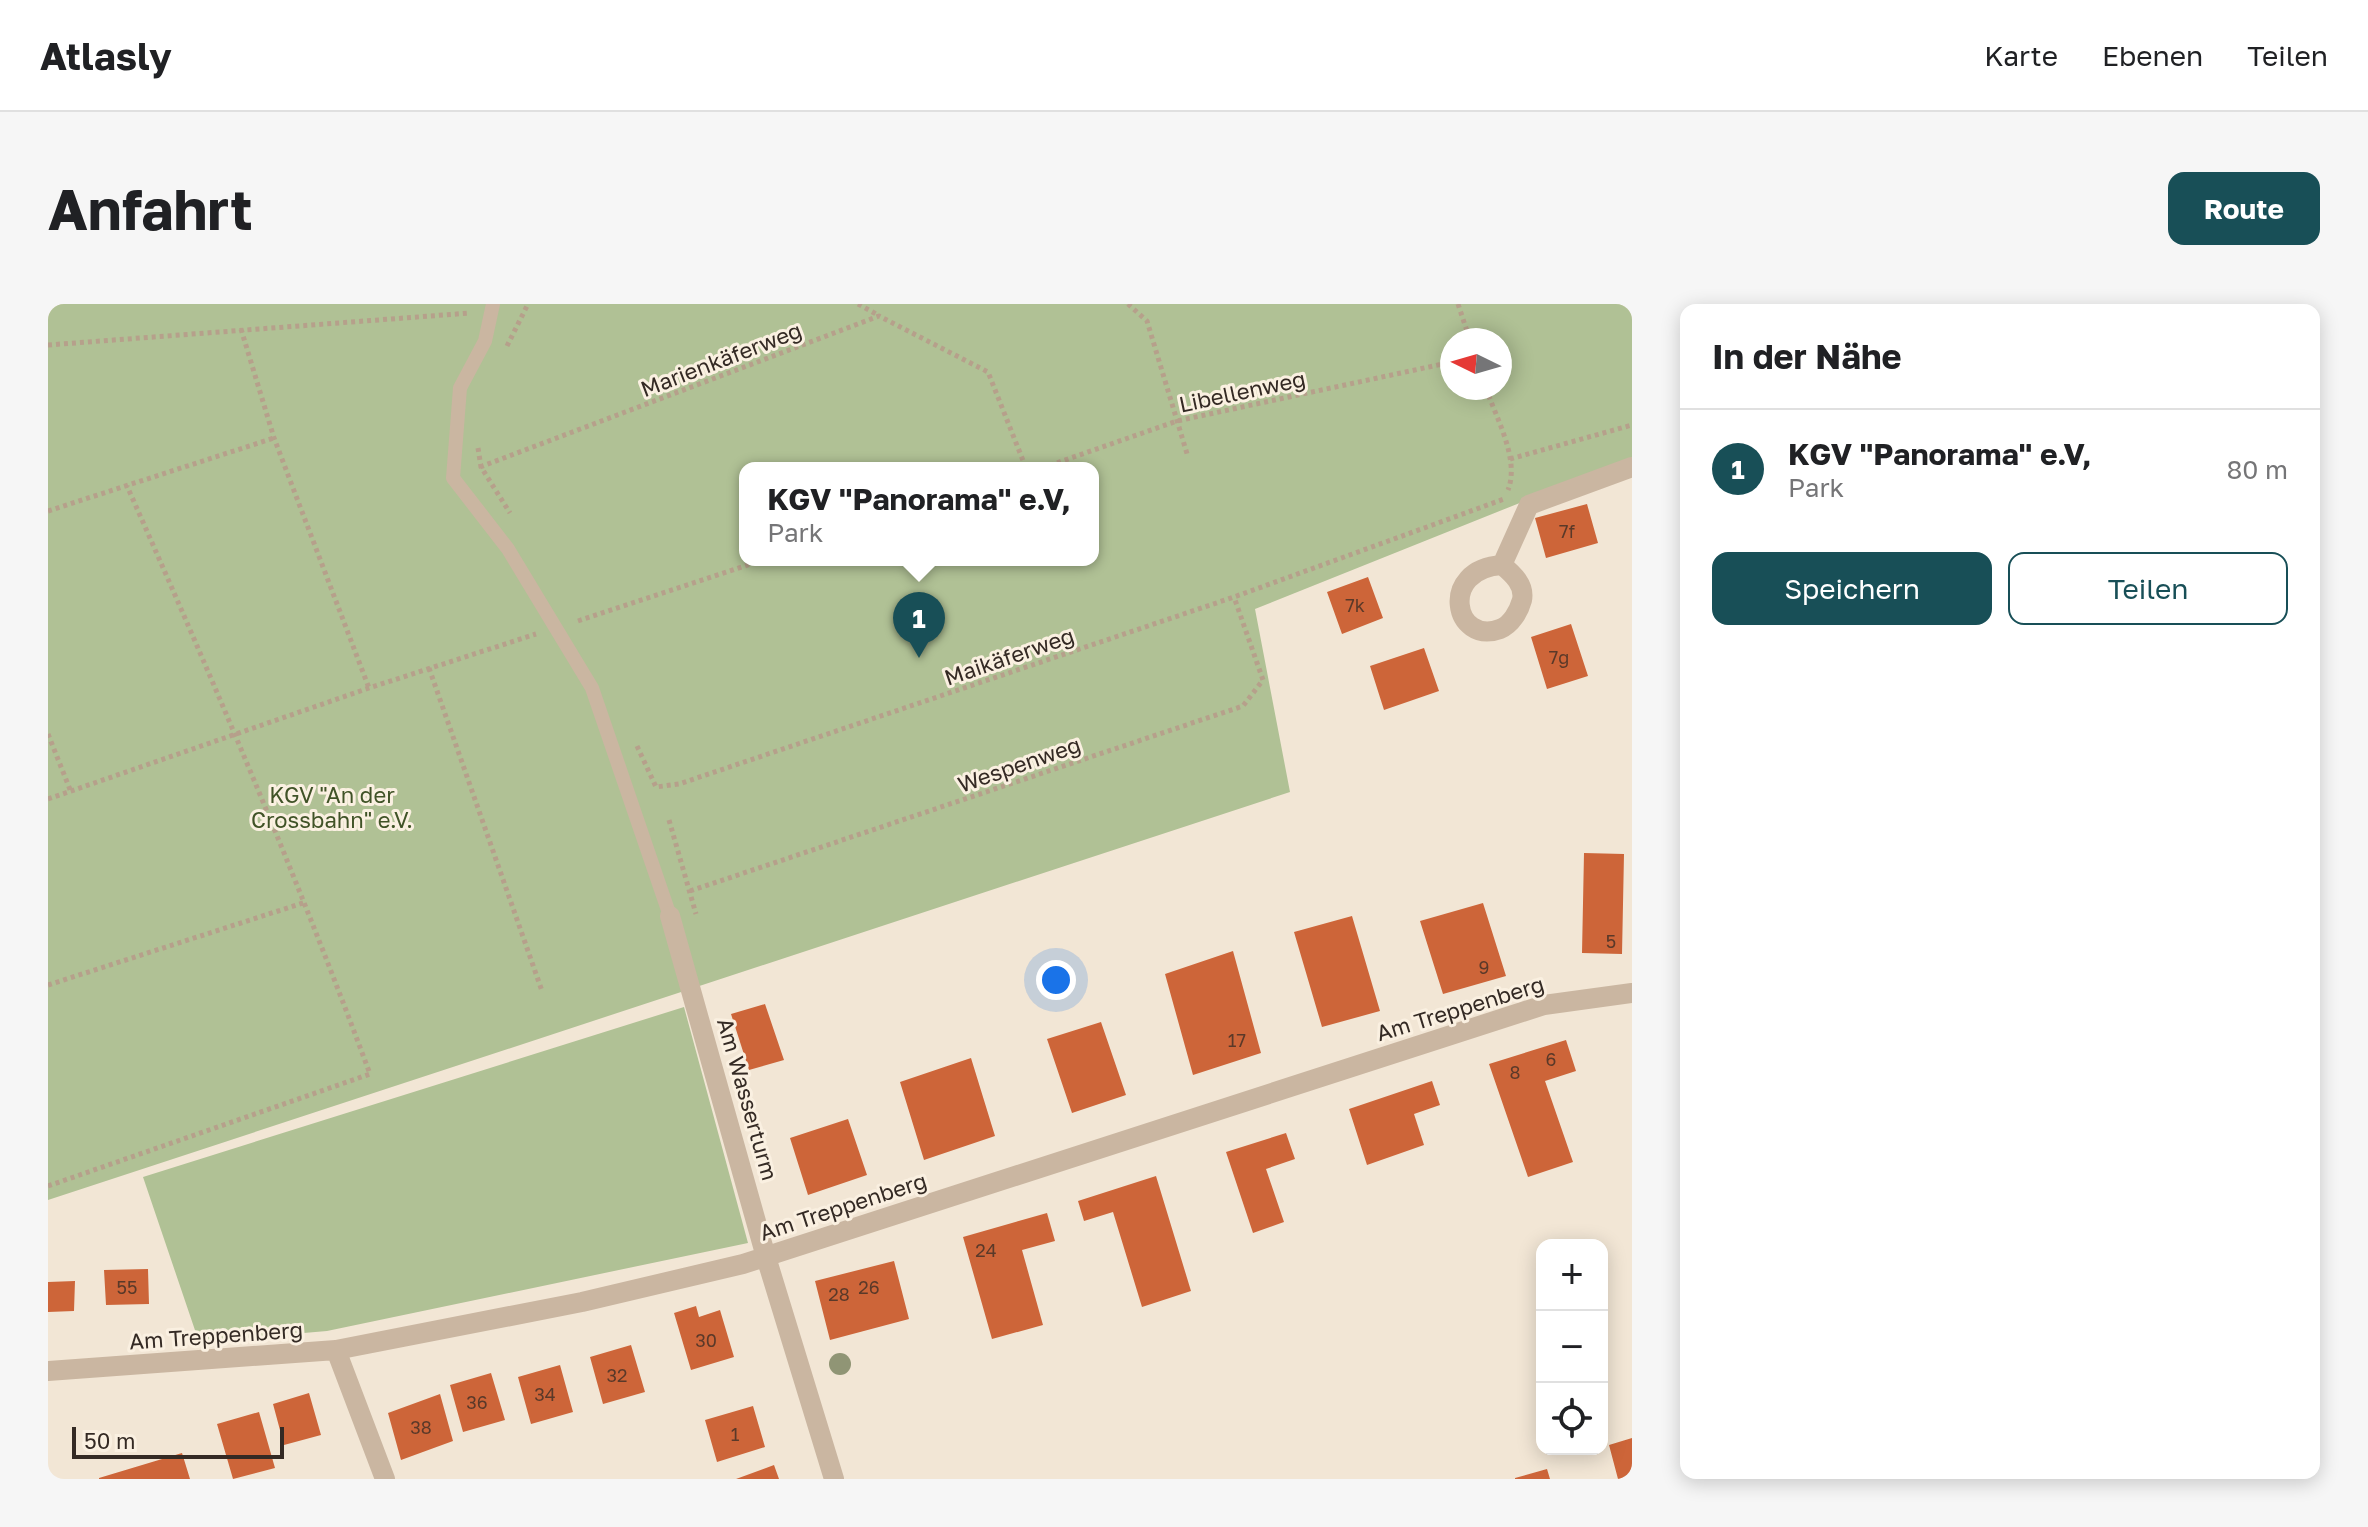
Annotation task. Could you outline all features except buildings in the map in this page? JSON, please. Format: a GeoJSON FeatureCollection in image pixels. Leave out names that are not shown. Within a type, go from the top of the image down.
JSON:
{"type":"FeatureCollection","features":[{"type":"Feature","properties":{"kind":"street"},"geometry":{"type":"LineString","coordinates":[[1502,565],[1529,505],[1632,467]]}},
{"type":"Feature","properties":{"kind":"street","name":"Am Wasserturm"},"geometry":{"type":"LineString","coordinates":[[670,916],[766,1257],[834,1479]]}},
{"type":"Feature","properties":{"kind":"street","name":"Am Treppenberg"},"geometry":{"type":"LineString","coordinates":[[48,1371],[336,1350],[582,1302],[766,1257],[1544,1005],[1632,993]]}},
{"type":"Feature","properties":{"kind":"street"},"geometry":{"type":"LineString","coordinates":[[336,1350],[385,1479]]}},
{"type":"Feature","properties":{"kind":"lane"},"geometry":{"type":"LineString","coordinates":[[492,308],[485,341],[460,388],[453,478],[508,549],[592,688],[670,916]]}},
{"type":"Feature","properties":{"kind":"path"},"geometry":{"type":"LineString","coordinates":[[501,359],[528,304]]}},
{"type":"Feature","properties":{"kind":"path"},"geometry":{"type":"LineString","coordinates":[[858,304],[988,372],[1024,462]]}},
{"type":"Feature","properties":{"kind":"path"},"geometry":{"type":"LineString","coordinates":[[1128,304],[1147,321],[1188,457]]}},
{"type":"Feature","properties":{"kind":"path"},"geometry":{"type":"LineString","coordinates":[[1458,304],[1466,328]]}},
{"type":"Feature","properties":{"kind":"path"},"geometry":{"type":"LineString","coordinates":[[48,345],[492,308]]}},
{"type":"Feature","properties":{"kind":"path","name":"Marienkäferweg"},"geometry":{"type":"LineString","coordinates":[[453,478],[879,316]]}},
{"type":"Feature","properties":{"kind":"path"},"geometry":{"type":"LineString","coordinates":[[241,329],[274,438],[369,688]]}},
{"type":"Feature","properties":{"kind":"path","name":"Libellenweg"},"geometry":{"type":"LineString","coordinates":[[1059,462],[1177,421],[1440,365]]}},
{"type":"Feature","properties":{"kind":"path"},"geometry":{"type":"LineString","coordinates":[[1490,400],[1510,459],[1632,425]]}},
{"type":"Feature","properties":{"kind":"path"},"geometry":{"type":"LineString","coordinates":[[48,511],[274,438]]}},
{"type":"Feature","properties":{"kind":"path"},"geometry":{"type":"LineString","coordinates":[[477,441],[481,467]]}},
{"type":"Feature","properties":{"kind":"path","name":"Maikäferweg"},"geometry":{"type":"LineString","coordinates":[[630,732],[656,787],[679,784],[1234,597],[1505,499],[1514,476],[1510,459]]}},
{"type":"Feature","properties":{"kind":"path"},"geometry":{"type":"LineString","coordinates":[[48,1186],[370,1074],[306,902],[237,733],[127,486]]}},
{"type":"Feature","properties":{"kind":"path"},"geometry":{"type":"LineString","coordinates":[[584,635],[578,621],[745,566]]}},
{"type":"Feature","properties":{"kind":"path","name":"Wespenweg"},"geometry":{"type":"LineString","coordinates":[[690,891],[1243,706],[1263,680],[1234,597]]}},
{"type":"Feature","properties":{"kind":"path"},"geometry":{"type":"LineString","coordinates":[[48,799],[369,688],[556,628]]}},
{"type":"Feature","properties":{"kind":"path"},"geometry":{"type":"LineString","coordinates":[[429,668],[542,991]]}},
{"type":"Feature","properties":{"kind":"path"},"geometry":{"type":"LineString","coordinates":[[48,734],[71,792]]}},
{"type":"Feature","properties":{"kind":"path"},"geometry":{"type":"LineString","coordinates":[[669,820],[696,910],[695,938],[681,954]]}},
{"type":"Feature","properties":{"kind":"path"},"geometry":{"type":"LineString","coordinates":[[48,985],[306,902]]}},
{"type":"Feature","properties":{"kind":"green space","name":"KGV \"An der Crossbahn\" e.V."},"geometry":{"type":"Polygon","coordinates":[[[48,304],[1632,304],[1632,458],[1255,609],[1290,792],[48,1200],[48,304]]]}},
{"type":"Feature","properties":{"kind":"green space"},"geometry":{"type":"Polygon","coordinates":[[[684,1007],[748,1243],[327,1331],[199,1342],[143,1177],[684,1007]]]}},
{"type":"Feature","properties":{"kind":"place","name":"KGV \"Panorama\" e.V,"},"geometry":{"type":"Point","coordinates":[919,658]}}]}
